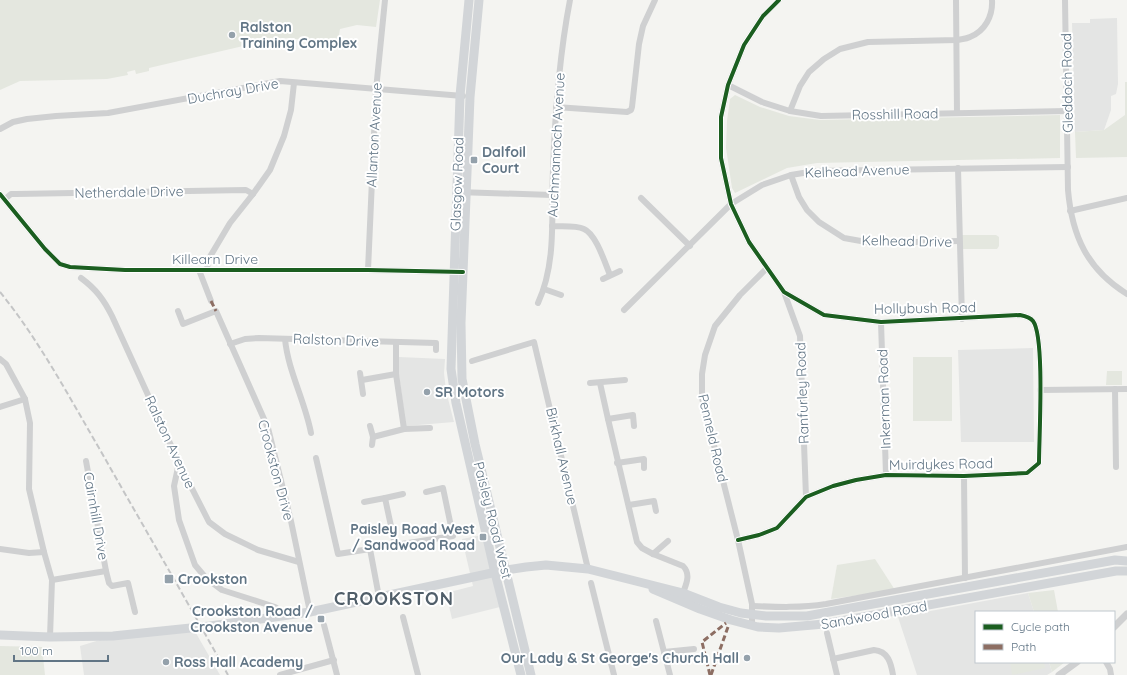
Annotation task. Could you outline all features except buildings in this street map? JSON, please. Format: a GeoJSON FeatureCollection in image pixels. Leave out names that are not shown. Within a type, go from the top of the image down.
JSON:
{"type":"FeatureCollection","features":[{"type":"Feature","properties":{"kind":"main road","name":"Glasgow Road"},"geometry":{"type":"LineString","coordinates":[[450,369],[458,272],[469,0]]}},
{"type":"Feature","properties":{"kind":"main road","name":"Glasgow Road"},"geometry":{"type":"LineString","coordinates":[[465,96],[479,0]]}},
{"type":"Feature","properties":{"kind":"main road","name":"Glasgow Road"},"geometry":{"type":"LineString","coordinates":[[458,272],[462,364]]}},
{"type":"Feature","properties":{"kind":"main road","name":"Paisley Road West"},"geometry":{"type":"LineString","coordinates":[[462,364],[464,393],[468,412],[531,675]]}},
{"type":"Feature","properties":{"kind":"main road","name":"Paisley Road West"},"geometry":{"type":"LineString","coordinates":[[450,369],[458,415],[495,573],[521,675]]}},
{"type":"Feature","properties":{"kind":"main road"},"geometry":{"type":"LineString","coordinates":[[458,415],[468,412]]}},
{"type":"Feature","properties":{"kind":"main road","name":"Sandwood Road"},"geometry":{"type":"LineString","coordinates":[[681,597],[724,608],[752,610],[783,616],[826,613],[1115,560],[1127,560]]}},
{"type":"Feature","properties":{"kind":"main road","name":"Sandwood Road"},"geometry":{"type":"LineString","coordinates":[[0,634],[50,637],[113,636],[210,626],[288,616],[506,570],[546,565],[588,569],[628,578],[681,597],[731,620],[752,625],[778,628],[824,624],[1116,571],[1127,571]]}},
{"type":"Feature","properties":{"kind":"street","name":"Allanton Avenue"},"geometry":{"type":"LineString","coordinates":[[368,270],[376,90],[385,0]]}},
{"type":"Feature","properties":{"kind":"street","name":"Auchmannoch Avenue"},"geometry":{"type":"LineString","coordinates":[[538,303],[544,289],[547,276],[552,226],[552,195],[559,68],[570,0]]}},
{"type":"Feature","properties":{"kind":"street"},"geometry":{"type":"LineString","coordinates":[[556,107],[627,112],[630,110],[632,107],[639,44],[643,26],[655,0]]}},
{"type":"Feature","properties":{"kind":"street","name":"Hollybush Road"},"geometry":{"type":"LineString","coordinates":[[779,0],[763,16],[744,45],[728,85],[721,117],[721,158],[731,204],[749,242],[784,292],[824,315],[881,322],[1020,315],[1027,316],[1033,320],[1037,330],[1040,390]]}},
{"type":"Feature","properties":{"kind":"street"},"geometry":{"type":"LineString","coordinates":[[956,0],[957,113]]}},
{"type":"Feature","properties":{"kind":"street"},"geometry":{"type":"LineString","coordinates":[[790,112],[800,86],[809,72],[824,59],[840,49],[868,42],[957,40],[969,38],[980,30],[991,14],[992,0]]}},
{"type":"Feature","properties":{"kind":"street","name":"Gleddoch Road"},"geometry":{"type":"LineString","coordinates":[[1065,0],[1068,190],[1073,226],[1080,243],[1097,270],[1116,287],[1127,294]]}},
{"type":"Feature","properties":{"kind":"street","name":"Duchray Drive"},"geometry":{"type":"LineString","coordinates":[[0,129],[13,122],[27,119],[108,113],[280,81],[376,90],[465,96]]}},
{"type":"Feature","properties":{"kind":"street"},"geometry":{"type":"LineString","coordinates":[[207,270],[208,260],[230,223],[270,170],[284,136],[291,110],[294,83]]}},
{"type":"Feature","properties":{"kind":"street","name":"Rosshill Road"},"geometry":{"type":"LineString","coordinates":[[728,85],[762,102],[790,112],[821,116],[1067,111]]}},
{"type":"Feature","properties":{"kind":"street","name":"Kelhead Avenue"},"geometry":{"type":"LineString","coordinates":[[624,310],[731,204],[762,185],[791,175],[815,170],[1068,167]]}},
{"type":"Feature","properties":{"kind":"street"},"geometry":{"type":"LineString","coordinates":[[958,168],[962,319]]}},
{"type":"Feature","properties":{"kind":"street","name":"Kelhead Drive"},"geometry":{"type":"LineString","coordinates":[[791,175],[799,197],[807,210],[819,222],[844,238],[872,243],[959,241]]}},
{"type":"Feature","properties":{"kind":"street","name":"Netherdale Drive"},"geometry":{"type":"LineString","coordinates":[[5,200],[11,194],[246,190],[253,194]]}},
{"type":"Feature","properties":{"kind":"street"},"geometry":{"type":"LineString","coordinates":[[462,192],[552,195]]}},
{"type":"Feature","properties":{"kind":"street","name":"Killearn Drive"},"geometry":{"type":"LineString","coordinates":[[0,194],[45,249],[60,264],[70,267],[117,269],[368,270],[458,272]]}},
{"type":"Feature","properties":{"kind":"street"},"geometry":{"type":"LineString","coordinates":[[641,198],[690,246]]}},
{"type":"Feature","properties":{"kind":"street"},"geometry":{"type":"LineString","coordinates":[[1070,211],[1127,198]]}},
{"type":"Feature","properties":{"kind":"street"},"geometry":{"type":"LineString","coordinates":[[552,226],[577,227],[584,229],[590,234],[595,241],[610,275]]}},
{"type":"Feature","properties":{"kind":"street","name":"Penneld Road"},"geometry":{"type":"LineString","coordinates":[[752,625],[752,610],[738,540],[702,398],[702,374],[705,355],[715,326],[740,295],[767,268]]}},
{"type":"Feature","properties":{"kind":"street"},"geometry":{"type":"LineString","coordinates":[[199,270],[211,301]]}},
{"type":"Feature","properties":{"kind":"street"},"geometry":{"type":"LineString","coordinates":[[603,279],[620,271]]}},
{"type":"Feature","properties":{"kind":"street","name":"Ralston Avenue"},"geometry":{"type":"LineString","coordinates":[[81,278],[90,284],[102,298],[112,316],[179,463],[209,522],[225,534],[258,550],[299,562]]}},
{"type":"Feature","properties":{"kind":"street"},"geometry":{"type":"LineString","coordinates":[[544,289],[561,295]]}},
{"type":"Feature","properties":{"kind":"street","name":"Ranfurley Road"},"geometry":{"type":"LineString","coordinates":[[784,292],[800,336],[806,497]]}},
{"type":"Feature","properties":{"kind":"street","name":"Crookston Drive"},"geometry":{"type":"LineString","coordinates":[[178,311],[183,324],[216,311],[268,428],[291,521],[310,612]]}},
{"type":"Feature","properties":{"kind":"street","name":"Inkerman Road"},"geometry":{"type":"LineString","coordinates":[[881,322],[886,476]]}},
{"type":"Feature","properties":{"kind":"street","name":"Ralston Drive"},"geometry":{"type":"LineString","coordinates":[[230,344],[245,339],[436,343],[436,350]]}},
{"type":"Feature","properties":{"kind":"street"},"geometry":{"type":"LineString","coordinates":[[285,339],[286,353],[312,419],[311,433]]}},
{"type":"Feature","properties":{"kind":"street"},"geometry":{"type":"LineString","coordinates":[[396,342],[396,374],[404,429]]}},
{"type":"Feature","properties":{"kind":"street","name":"Birkhall Avenue"},"geometry":{"type":"LineString","coordinates":[[472,361],[534,342],[588,569]]}},
{"type":"Feature","properties":{"kind":"street"},"geometry":{"type":"LineString","coordinates":[[0,359],[6,364],[25,399],[30,423],[29,490],[52,580],[50,637]]}},
{"type":"Feature","properties":{"kind":"street"},"geometry":{"type":"LineString","coordinates":[[360,373],[363,394]]}},
{"type":"Feature","properties":{"kind":"street"},"geometry":{"type":"LineString","coordinates":[[362,380],[396,374]]}},
{"type":"Feature","properties":{"kind":"street"},"geometry":{"type":"LineString","coordinates":[[590,383],[625,380]]}},
{"type":"Feature","properties":{"kind":"street"},"geometry":{"type":"LineString","coordinates":[[600,382],[617,463],[629,505],[637,542],[642,548],[652,554],[683,566],[687,570],[688,577],[681,597]]}},
{"type":"Feature","properties":{"kind":"street"},"geometry":{"type":"LineString","coordinates":[[1040,390],[1127,389]]}},
{"type":"Feature","properties":{"kind":"street","name":"Muirdykes Road"},"geometry":{"type":"LineString","coordinates":[[738,540],[759,535],[777,528],[806,497],[856,480],[886,476],[964,476],[1027,473],[1039,463],[1040,390]]}},
{"type":"Feature","properties":{"kind":"street"},"geometry":{"type":"LineString","coordinates":[[1115,390],[1116,467]]}},
{"type":"Feature","properties":{"kind":"street"},"geometry":{"type":"LineString","coordinates":[[0,407],[25,399]]}},
{"type":"Feature","properties":{"kind":"street"},"geometry":{"type":"LineString","coordinates":[[608,419],[633,415],[634,426]]}},
{"type":"Feature","properties":{"kind":"street"},"geometry":{"type":"LineString","coordinates":[[370,426],[373,437],[372,445]]}},
{"type":"Feature","properties":{"kind":"street"},"geometry":{"type":"LineString","coordinates":[[373,437],[404,429],[430,428]]}},
{"type":"Feature","properties":{"kind":"street"},"geometry":{"type":"LineString","coordinates":[[316,458],[321,465],[338,554],[452,536],[443,488],[426,492]]}},
{"type":"Feature","properties":{"kind":"street"},"geometry":{"type":"LineString","coordinates":[[617,463],[644,459],[644,468]]}},
{"type":"Feature","properties":{"kind":"street","name":"Cairnhill Drive"},"geometry":{"type":"LineString","coordinates":[[86,461],[109,583],[112,586],[128,583]]}},
{"type":"Feature","properties":{"kind":"street"},"geometry":{"type":"LineString","coordinates":[[179,463],[174,486],[179,520],[195,565],[206,578],[222,590],[275,607],[288,616]]}},
{"type":"Feature","properties":{"kind":"street"},"geometry":{"type":"LineString","coordinates":[[964,476],[965,578]]}},
{"type":"Feature","properties":{"kind":"street"},"geometry":{"type":"LineString","coordinates":[[364,502],[403,494]]}},
{"type":"Feature","properties":{"kind":"street"},"geometry":{"type":"LineString","coordinates":[[385,498],[395,545]]}},
{"type":"Feature","properties":{"kind":"street"},"geometry":{"type":"LineString","coordinates":[[629,505],[654,501],[656,511]]}},
{"type":"Feature","properties":{"kind":"street"},"geometry":{"type":"LineString","coordinates":[[652,554],[668,541]]}},
{"type":"Feature","properties":{"kind":"street","name":"Sandwood Road"},"geometry":{"type":"LineString","coordinates":[[752,610],[815,606],[1127,548]]}},
{"type":"Feature","properties":{"kind":"street"},"geometry":{"type":"LineString","coordinates":[[0,549],[29,553],[44,552]]}},
{"type":"Feature","properties":{"kind":"street"},"geometry":{"type":"LineString","coordinates":[[370,549],[379,596]]}},
{"type":"Feature","properties":{"kind":"street","name":"Cairnhill Drive"},"geometry":{"type":"LineString","coordinates":[[52,580],[106,571]]}},
{"type":"Feature","properties":{"kind":"street"},"geometry":{"type":"LineString","coordinates":[[128,576],[128,583],[135,612]]}},
{"type":"Feature","properties":{"kind":"street"},"geometry":{"type":"LineString","coordinates":[[591,583],[614,675]]}},
{"type":"Feature","properties":{"kind":"street"},"geometry":{"type":"LineString","coordinates":[[1115,626],[1127,614]]}},
{"type":"Feature","properties":{"kind":"street"},"geometry":{"type":"LineString","coordinates":[[403,617],[418,675]]}},
{"type":"Feature","properties":{"kind":"street"},"geometry":{"type":"LineString","coordinates":[[656,621],[670,675]]}},
{"type":"Feature","properties":{"kind":"street"},"geometry":{"type":"LineString","coordinates":[[324,625],[337,675]]}},
{"type":"Feature","properties":{"kind":"street"},"geometry":{"type":"LineString","coordinates":[[826,634],[837,675]]}},
{"type":"Feature","properties":{"kind":"street"},"geometry":{"type":"LineString","coordinates":[[664,652],[694,649]]}},
{"type":"Feature","properties":{"kind":"street"},"geometry":{"type":"LineString","coordinates":[[833,659],[874,650],[880,651],[888,657],[893,675]]}},
{"type":"Feature","properties":{"kind":"street"},"geometry":{"type":"LineString","coordinates":[[280,675],[334,660]]}},
{"type":"Feature","properties":{"kind":"street"},"geometry":{"type":"LineString","coordinates":[[1059,675],[1076,663]]}},
{"type":"Feature","properties":{"kind":"street"},"geometry":{"type":"LineString","coordinates":[[1107,663],[1111,675]]}},
{"type":"Feature","properties":{"kind":"shaded area"},"geometry":{"type":"Polygon","coordinates":[[[0,0],[380,0],[376,27],[357,25],[340,29],[337,47],[314,46],[314,41],[287,38],[273,39],[149,68],[149,71],[136,74],[135,70],[127,72],[128,75],[107,79],[20,81],[0,90],[0,0]]]}},
{"type":"Feature","properties":{"kind":"shaded area"},"geometry":{"type":"Polygon","coordinates":[[[1117,18],[1118,84],[1116,94],[1111,96],[1111,110],[1104,130],[1075,132],[1072,23],[1090,23],[1090,19],[1117,18]]]}},
{"type":"Feature","properties":{"kind":"shaded area"},"geometry":{"type":"Polygon","coordinates":[[[1125,82],[1127,82],[1127,157],[1076,158],[1075,132],[1104,130],[1125,115],[1125,82]]]}},
{"type":"Feature","properties":{"kind":"shaded area"},"geometry":{"type":"Polygon","coordinates":[[[735,95],[760,107],[789,116],[820,120],[1060,115],[1060,158],[817,163],[787,168],[735,193],[732,188],[726,148],[727,121],[730,99],[735,95]]]}},
{"type":"Feature","properties":{"kind":"shaded area"},"geometry":{"type":"Polygon","coordinates":[[[962,235],[996,235],[999,237],[999,246],[997,249],[962,249],[962,235]]]}},
{"type":"Feature","properties":{"kind":"shaded area"},"geometry":{"type":"Polygon","coordinates":[[[1033,348],[1034,442],[961,442],[958,350],[1033,348]]]}},
{"type":"Feature","properties":{"kind":"shaded area"},"geometry":{"type":"Polygon","coordinates":[[[399,357],[445,359],[444,373],[446,391],[454,422],[406,426],[399,375],[399,357]]]}},
{"type":"Feature","properties":{"kind":"shaded area"},"geometry":{"type":"Polygon","coordinates":[[[913,357],[952,357],[952,421],[913,421],[913,357]]]}},
{"type":"Feature","properties":{"kind":"shaded area"},"geometry":{"type":"Polygon","coordinates":[[[1107,371],[1122,371],[1122,385],[1106,385],[1107,371]]]}},
{"type":"Feature","properties":{"kind":"shaded area"},"geometry":{"type":"Polygon","coordinates":[[[482,535],[500,607],[452,619],[446,593],[473,586],[462,539],[482,535]]]}},
{"type":"Feature","properties":{"kind":"shaded area"},"geometry":{"type":"Polygon","coordinates":[[[875,559],[895,590],[831,599],[837,565],[875,559]]]}},
{"type":"Feature","properties":{"kind":"shaded area"},"geometry":{"type":"Polygon","coordinates":[[[1054,590],[1058,611],[1034,611],[1028,593],[1054,590]]]}},
{"type":"Feature","properties":{"kind":"shaded area"},"geometry":{"type":"Polygon","coordinates":[[[1028,593],[1034,611],[975,611],[975,663],[1049,663],[1052,672],[1047,675],[917,675],[898,617],[1028,593]]]}},
{"type":"Feature","properties":{"kind":"shaded area"},"geometry":{"type":"Polygon","coordinates":[[[193,628],[220,675],[84,675],[80,646],[113,636],[193,628]]]}},
{"type":"Feature","properties":{"kind":"shaded area"},"geometry":{"type":"Polygon","coordinates":[[[0,646],[42,647],[45,675],[0,675],[0,646]]]}},
{"type":"Feature","properties":{"kind":"shaded area"},"geometry":{"type":"Polygon","coordinates":[[[1010,663],[1044,663],[1045,668],[1012,675],[1010,663]]]}},
{"type":"Feature","properties":{"kind":"shaded area"},"geometry":{"type":"Polygon","coordinates":[[[1049,663],[1064,663],[1052,672],[1049,663]]]}},
{"type":"Feature","properties":{"kind":"railway"},"geometry":{"type":"LineString","coordinates":[[0,292],[28,329],[64,388],[228,675]]}},
{"type":"Feature","properties":{"kind":"marked path"},"geometry":{"type":"LineString","coordinates":[[211,301],[216,311]]}},
{"type":"Feature","properties":{"kind":"marked path"},"geometry":{"type":"LineString","coordinates":[[710,675],[702,642],[726,623]]}},
{"type":"Feature","properties":{"kind":"marked path"},"geometry":{"type":"LineString","coordinates":[[711,675],[729,624]]}},
{"type":"Feature","properties":{"kind":"cycle path"},"geometry":{"type":"LineString","coordinates":[[738,540],[759,535],[777,528],[806,497],[833,486],[856,480],[886,475],[964,476],[1027,473],[1039,463],[1040,366],[1037,331],[1033,321],[1026,316],[1020,315],[881,322],[824,315],[784,292],[749,242],[731,204],[721,158],[721,117],[728,85],[744,45],[763,16],[779,0]]}},
{"type":"Feature","properties":{"kind":"cycle path"},"geometry":{"type":"LineString","coordinates":[[0,194],[45,249],[60,264],[70,267],[125,270],[368,270],[463,272]]}},
{"type":"Feature","properties":{"kind":"place","name":"Ralston Training Complex"},"geometry":{"type":"Point","coordinates":[232,35]}},
{"type":"Feature","properties":{"kind":"place","name":"Dalfoil Court"},"geometry":{"type":"Point","coordinates":[474,160]}},
{"type":"Feature","properties":{"kind":"place","name":"SR Motors"},"geometry":{"type":"Point","coordinates":[427,392]}},
{"type":"Feature","properties":{"kind":"place","name":"Paisley Road West / Sandwood Road"},"geometry":{"type":"Point","coordinates":[483,537]}},
{"type":"Feature","properties":{"kind":"place","name":"Crookston"},"geometry":{"type":"Point","coordinates":[169,579]}},
{"type":"Feature","properties":{"kind":"place","name":"Crookston Road / Crookston Avenue"},"geometry":{"type":"Point","coordinates":[321,619]}},
{"type":"Feature","properties":{"kind":"place","name":"Our Lady & St George's Church Hall"},"geometry":{"type":"Point","coordinates":[747,658]}},
{"type":"Feature","properties":{"kind":"place","name":"Ross Hall Academy"},"geometry":{"type":"Point","coordinates":[166,662]}},
{"type":"Feature","properties":{"kind":"district","name":"CROOKSTON"},"geometry":{"type":"Point","coordinates":[394,599]}}]}
